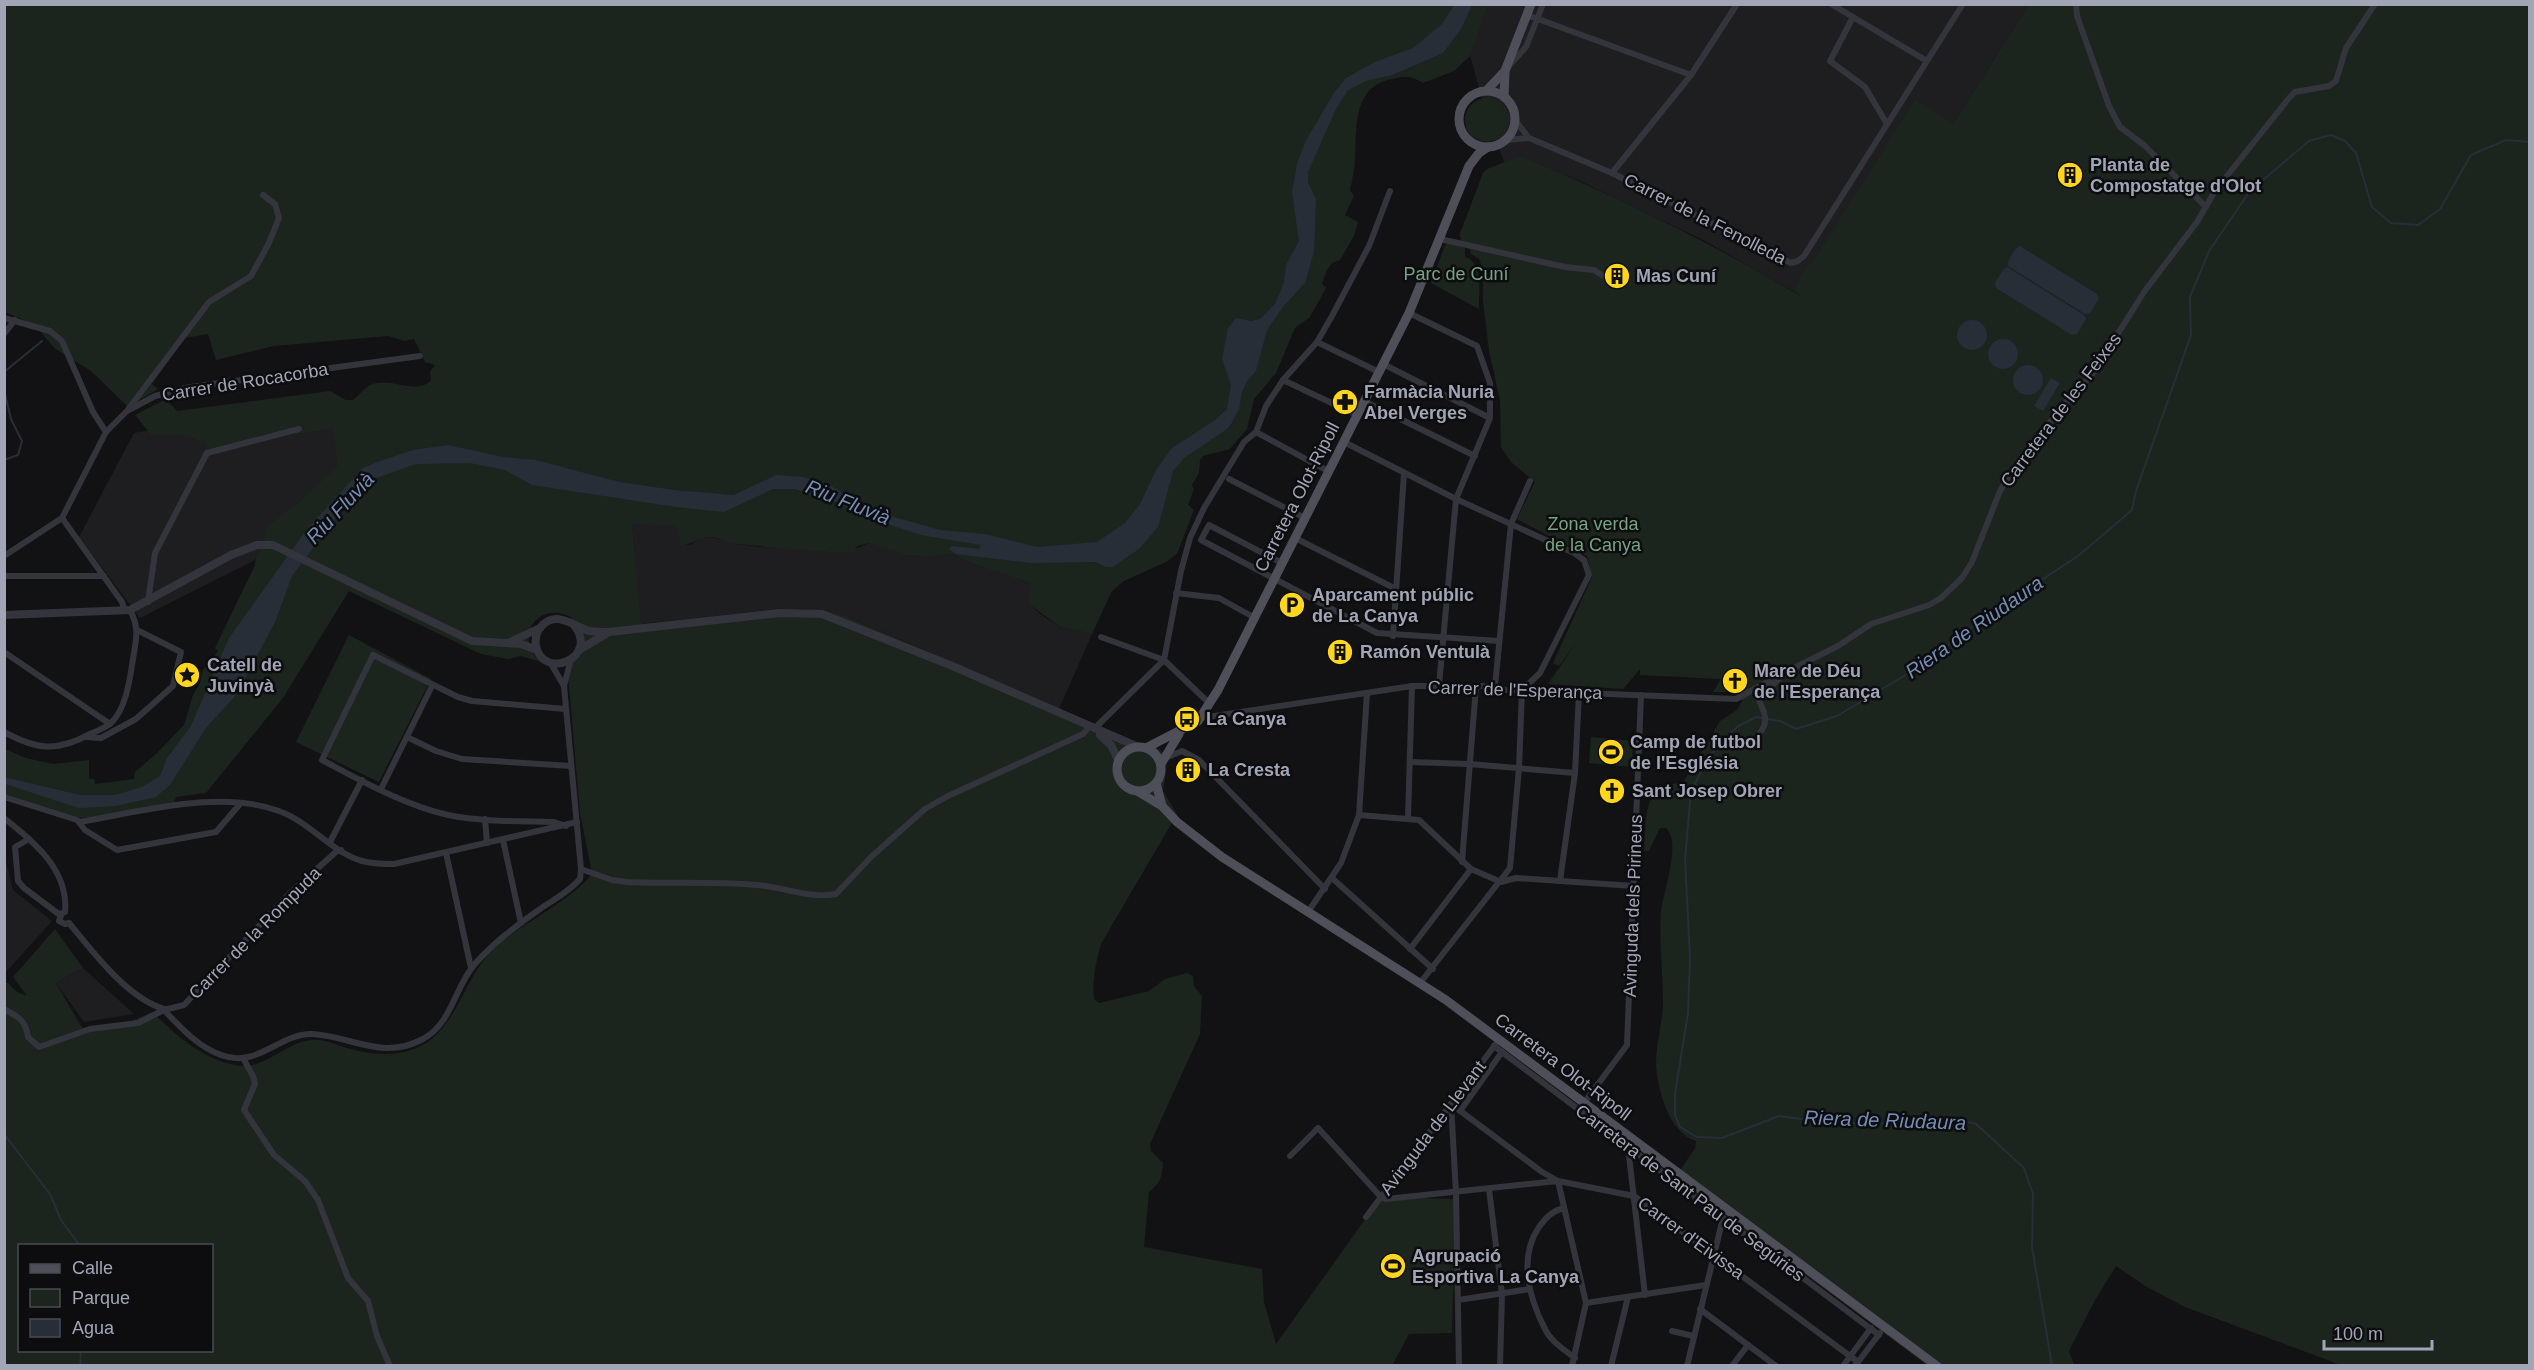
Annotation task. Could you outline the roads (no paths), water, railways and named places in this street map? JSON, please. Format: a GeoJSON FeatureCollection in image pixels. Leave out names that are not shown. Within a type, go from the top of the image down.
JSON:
{"type":"FeatureCollection","features":[{"type":"Feature","properties":{"kind":"main road"},"geometry":{"type":"LineString","coordinates":[[1504,97],[1505,70],[1531,4]]}},
{"type":"Feature","properties":{"kind":"main road"},"geometry":{"type":"LineString","coordinates":[[1486,91],[1504,97],[1512,107],[1515,120],[1506,140],[1488,147],[1474,144],[1466,137],[1460,125],[1462,107],[1470,97],[1486,91],[1505,70]]}},
{"type":"Feature","properties":{"kind":"main road","name":"Carretera Olot-Ripoll"},"geometry":{"type":"LineString","coordinates":[[1466,137],[1469,166]]}},
{"type":"Feature","properties":{"kind":"main road","name":"Carretera Olot-Ripoll"},"geometry":{"type":"LineString","coordinates":[[1146,748],[1181,732],[1201,718],[1210,704],[1409,313],[1469,166],[1479,153],[1488,147]]}},
{"type":"Feature","properties":{"kind":"main road","name":"Carretera Olot-Ripoll"},"geometry":{"type":"LineString","coordinates":[[1163,761],[1181,732]]}},
{"type":"Feature","properties":{"kind":"main road"},"geometry":{"type":"LineString","coordinates":[[1136,746],[1146,748],[1163,761],[1161,772],[1156,783],[1146,790],[1137,791],[1128,788],[1119,778],[1116,769],[1118,760],[1125,751],[1136,746]]}},
{"type":"Feature","properties":{"kind":"main road"},"geometry":{"type":"LineString","coordinates":[[1156,783],[1162,806]]}},
{"type":"Feature","properties":{"kind":"main road","name":"Carretera Olot-Ripoll"},"geometry":{"type":"LineString","coordinates":[[1137,791],[1162,806],[1177,822],[1209,848],[1420,983],[1496,1042],[1584,1103],[1880,1334],[1937,1365]]}},
{"type":"Feature","properties":{"kind":"street"},"geometry":{"type":"LineString","coordinates":[[1505,70],[1526,47],[1543,4]]}},
{"type":"Feature","properties":{"kind":"street"},"geometry":{"type":"LineString","coordinates":[[1612,173],[1691,75],[1737,4]]}},
{"type":"Feature","properties":{"kind":"street"},"geometry":{"type":"LineString","coordinates":[[1831,4],[1927,62]]}},
{"type":"Feature","properties":{"kind":"street","name":"Carrer de la Fenolleda"},"geometry":{"type":"LineString","coordinates":[[1529,138],[1612,173],[1791,263],[1798,261],[1804,256],[1963,4]]}},
{"type":"Feature","properties":{"kind":"street"},"geometry":{"type":"LineString","coordinates":[[2076,4],[2077,16],[2109,106],[2120,127],[2144,145],[2205,207]]}},
{"type":"Feature","properties":{"kind":"street","name":"Carretera de les Feixes"},"geometry":{"type":"LineString","coordinates":[[1759,734],[1765,724],[1765,714],[1758,698],[1788,671],[1838,646],[1871,624],[1929,605],[1941,598],[1962,578],[1972,562],[2000,491],[2017,463],[2094,372],[2144,292],[2178,249],[2230,171],[2293,94],[2329,86],[2336,81],[2346,48],[2375,4]]}},
{"type":"Feature","properties":{"kind":"street"},"geometry":{"type":"LineString","coordinates":[[1527,15],[1691,75]]}},
{"type":"Feature","properties":{"kind":"street"},"geometry":{"type":"LineString","coordinates":[[1853,17],[1830,61],[1865,87],[1887,124]]}},
{"type":"Feature","properties":{"kind":"street"},"geometry":{"type":"LineString","coordinates":[[1515,120],[1529,138]]}},
{"type":"Feature","properties":{"kind":"street"},"geometry":{"type":"LineString","coordinates":[[1506,140],[1529,138]]}},
{"type":"Feature","properties":{"kind":"street"},"geometry":{"type":"LineString","coordinates":[[581,868],[612,880],[627,882],[721,882],[761,885],[818,896],[836,894],[872,856],[925,809],[1092,728],[1164,660],[1176,593],[1190,538],[1204,508],[1244,442],[1256,432],[1266,406],[1283,380],[1317,342],[1369,246],[1390,192]]}},
{"type":"Feature","properties":{"kind":"street"},"geometry":{"type":"LineString","coordinates":[[127,411],[209,302],[251,276],[268,245],[279,218],[276,204],[263,195]]}},
{"type":"Feature","properties":{"kind":"street"},"geometry":{"type":"LineString","coordinates":[[1440,239],[1565,267],[1594,270],[1605,277]]}},
{"type":"Feature","properties":{"kind":"street"},"geometry":{"type":"LineString","coordinates":[[1409,313],[1477,346],[1490,383],[1490,418],[1456,499],[1439,685]]}},
{"type":"Feature","properties":{"kind":"street"},"geometry":{"type":"LineString","coordinates":[[4,318],[50,331],[62,341],[93,412],[106,432]]}},
{"type":"Feature","properties":{"kind":"street"},"geometry":{"type":"LineString","coordinates":[[4,334],[15,320]]}},
{"type":"Feature","properties":{"kind":"street"},"geometry":{"type":"LineString","coordinates":[[1317,342],[1381,368],[1490,418]]}},
{"type":"Feature","properties":{"kind":"street","name":"Carrer de Rocacorba"},"geometry":{"type":"LineString","coordinates":[[62,518],[106,432],[127,411],[155,396],[190,387],[420,356]]}},
{"type":"Feature","properties":{"kind":"street"},"geometry":{"type":"LineString","coordinates":[[1283,380],[1357,415]]}},
{"type":"Feature","properties":{"kind":"street"},"geometry":{"type":"LineString","coordinates":[[1364,401],[1475,456]]}},
{"type":"Feature","properties":{"kind":"street"},"geometry":{"type":"LineString","coordinates":[[148,602],[155,553],[207,453],[299,429]]}},
{"type":"Feature","properties":{"kind":"street"},"geometry":{"type":"LineString","coordinates":[[1256,432],[1328,471]]}},
{"type":"Feature","properties":{"kind":"street"},"geometry":{"type":"LineString","coordinates":[[1344,442],[1456,499],[1574,553],[1584,560],[1589,575],[1540,674],[1522,690],[1519,768],[1510,868],[1420,983]]}},
{"type":"Feature","properties":{"kind":"street"},"geometry":{"type":"LineString","coordinates":[[1393,636],[1394,588],[1404,473]]}},
{"type":"Feature","properties":{"kind":"street"},"geometry":{"type":"LineString","coordinates":[[1229,479],[1305,518]]}},
{"type":"Feature","properties":{"kind":"street"},"geometry":{"type":"LineString","coordinates":[[1495,686],[1511,524],[1530,481]]}},
{"type":"Feature","properties":{"kind":"street"},"geometry":{"type":"LineString","coordinates":[[4,556],[62,518],[138,625],[129,682],[118,713],[110,724],[76,742],[49,748],[23,742],[4,732]]}},
{"type":"Feature","properties":{"kind":"street"},"geometry":{"type":"LineString","coordinates":[[1201,540],[1209,525],[1282,563]]}},
{"type":"Feature","properties":{"kind":"street"},"geometry":{"type":"LineString","coordinates":[[1190,538],[1201,540],[1377,633],[1393,636],[1499,641]]}},
{"type":"Feature","properties":{"kind":"street"},"geometry":{"type":"LineString","coordinates":[[1295,538],[1394,588]]}},
{"type":"Feature","properties":{"kind":"street"},"geometry":{"type":"LineString","coordinates":[[4,615],[128,611],[231,555],[256,545],[273,545],[331,571],[472,642],[509,643],[537,650],[549,662],[564,686]]}},
{"type":"Feature","properties":{"kind":"street"},"geometry":{"type":"LineString","coordinates":[[4,576],[104,576]]}},
{"type":"Feature","properties":{"kind":"street"},"geometry":{"type":"LineString","coordinates":[[1176,593],[1219,598],[1255,618]]}},
{"type":"Feature","properties":{"kind":"street"},"geometry":{"type":"LineString","coordinates":[[509,643],[556,619],[566,620],[591,631],[609,632],[779,614],[822,614],[950,665],[1136,746]]}},
{"type":"Feature","properties":{"kind":"street"},"geometry":{"type":"LineString","coordinates":[[574,625],[580,639],[579,650]]}},
{"type":"Feature","properties":{"kind":"street"},"geometry":{"type":"LineString","coordinates":[[537,650],[536,637],[540,628]]}},
{"type":"Feature","properties":{"kind":"street"},"geometry":{"type":"LineString","coordinates":[[86,737],[101,738],[136,719],[173,686],[181,652],[137,630]]}},
{"type":"Feature","properties":{"kind":"street"},"geometry":{"type":"LineString","coordinates":[[29,839],[15,847],[18,881],[63,913],[70,915],[69,923],[104,965],[139,996],[153,1006],[165,1010],[199,1044],[222,1056],[243,1058],[264,1053],[299,1036],[311,1034],[387,1049],[413,1043],[438,1028],[448,1014],[471,968],[487,951],[520,923],[580,879],[581,868],[564,686],[571,659],[579,650],[609,632]]}},
{"type":"Feature","properties":{"kind":"street"},"geometry":{"type":"LineString","coordinates":[[1101,637],[1164,660],[1210,704]]}},
{"type":"Feature","properties":{"kind":"street"},"geometry":{"type":"LineString","coordinates":[[4,652],[110,724]]}},
{"type":"Feature","properties":{"kind":"street"},"geometry":{"type":"LineString","coordinates":[[566,710],[472,701],[432,686],[373,655],[322,760],[435,812],[485,819],[554,822],[566,826]]}},
{"type":"Feature","properties":{"kind":"street"},"geometry":{"type":"LineString","coordinates":[[549,662],[558,664],[571,659]]}},
{"type":"Feature","properties":{"kind":"street","name":"Carrer de l'Esperança"},"geometry":{"type":"LineString","coordinates":[[1201,718],[1412,686],[1439,685],[1495,686],[1505,690],[1736,699],[1788,671]]}},
{"type":"Feature","properties":{"kind":"street"},"geometry":{"type":"LineString","coordinates":[[381,789],[432,686]]}},
{"type":"Feature","properties":{"kind":"street"},"geometry":{"type":"LineString","coordinates":[[1408,818],[1412,686]]}},
{"type":"Feature","properties":{"kind":"street"},"geometry":{"type":"LineString","coordinates":[[1462,862],[1476,687]]}},
{"type":"Feature","properties":{"kind":"street"},"geometry":{"type":"LineString","coordinates":[[1308,912],[1341,862],[1359,815],[1367,693]]}},
{"type":"Feature","properties":{"kind":"street"},"geometry":{"type":"LineString","coordinates":[[1560,881],[1575,773],[1580,693]]}},
{"type":"Feature","properties":{"kind":"street","name":"Avinguda dels Pirineus"},"geometry":{"type":"LineString","coordinates":[[1584,1103],[1627,1045],[1641,695]]}},
{"type":"Feature","properties":{"kind":"street"},"geometry":{"type":"LineString","coordinates":[[1092,728],[1112,745],[1118,760]]}},
{"type":"Feature","properties":{"kind":"street"},"geometry":{"type":"LineString","coordinates":[[407,737],[436,752],[462,759],[571,766]]}},
{"type":"Feature","properties":{"kind":"street"},"geometry":{"type":"LineString","coordinates":[[1163,761],[1182,751],[1199,760],[1325,889]]}},
{"type":"Feature","properties":{"kind":"street"},"geometry":{"type":"LineString","coordinates":[[1410,762],[1469,764],[1575,773]]}},
{"type":"Feature","properties":{"kind":"street"},"geometry":{"type":"LineString","coordinates":[[330,842],[362,780]]}},
{"type":"Feature","properties":{"kind":"street"},"geometry":{"type":"LineString","coordinates":[[4,797],[77,820],[85,830],[117,850],[216,832],[240,804]]}},
{"type":"Feature","properties":{"kind":"street"},"geometry":{"type":"LineString","coordinates":[[79,822],[202,803],[240,804],[279,810],[356,859],[380,864],[394,864],[577,822]]}},
{"type":"Feature","properties":{"kind":"street"},"geometry":{"type":"LineString","coordinates":[[1359,815],[1419,820],[1471,869],[1501,882],[1516,878],[1634,886]]}},
{"type":"Feature","properties":{"kind":"street"},"geometry":{"type":"LineString","coordinates":[[4,818],[29,839],[58,873],[66,899],[63,913]]}},
{"type":"Feature","properties":{"kind":"street"},"geometry":{"type":"LineString","coordinates":[[485,819],[488,843]]}},
{"type":"Feature","properties":{"kind":"street"},"geometry":{"type":"LineString","coordinates":[[503,840],[520,923]]}},
{"type":"Feature","properties":{"kind":"street","name":"Carrer de la Rompuda"},"geometry":{"type":"LineString","coordinates":[[4,1010],[21,1018],[27,1027],[28,1037],[39,1047],[90,1029],[138,1023],[165,1010],[184,1005],[289,894],[337,851],[341,850]]}},
{"type":"Feature","properties":{"kind":"street"},"geometry":{"type":"LineString","coordinates":[[446,853],[471,968]]}},
{"type":"Feature","properties":{"kind":"street"},"geometry":{"type":"LineString","coordinates":[[1410,949],[1471,869]]}},
{"type":"Feature","properties":{"kind":"street"},"geometry":{"type":"LineString","coordinates":[[1332,878],[1432,969]]}},
{"type":"Feature","properties":{"kind":"street","name":"Carretera de Sant Pau de Segúries"},"geometry":{"type":"LineString","coordinates":[[1496,1042],[1502,1052],[1880,1334]]}},
{"type":"Feature","properties":{"kind":"street","name":"Avinguda de Llevant"},"geometry":{"type":"LineString","coordinates":[[1366,1217],[1496,1042]]}},
{"type":"Feature","properties":{"kind":"street","name":"Avinguda de Llevant"},"geometry":{"type":"LineString","coordinates":[[1460,1111],[1502,1052]]}},
{"type":"Feature","properties":{"kind":"street"},"geometry":{"type":"LineString","coordinates":[[243,1058],[255,1084],[243,1110],[274,1155],[305,1181],[318,1200],[348,1278],[368,1301],[377,1336],[390,1365]]}},
{"type":"Feature","properties":{"kind":"street"},"geometry":{"type":"LineString","coordinates":[[1451,1104],[1456,1193],[1459,1365]]}},
{"type":"Feature","properties":{"kind":"street","name":"Carrer d'Eivissa"},"geometry":{"type":"LineString","coordinates":[[1451,1104],[1542,1172],[1558,1180],[1634,1196],[1850,1356],[1856,1364]]}},
{"type":"Feature","properties":{"kind":"street"},"geometry":{"type":"LineString","coordinates":[[1290,1156],[1318,1128],[1381,1197],[1386,1198],[1456,1193],[1558,1180],[1586,1303],[1574,1362]]}},
{"type":"Feature","properties":{"kind":"street"},"geometry":{"type":"LineString","coordinates":[[1628,1147],[1645,1295]]}},
{"type":"Feature","properties":{"kind":"street"},"geometry":{"type":"LineString","coordinates":[[1489,1189],[1502,1293],[1500,1365]]}},
{"type":"Feature","properties":{"kind":"street"},"geometry":{"type":"LineString","coordinates":[[1564,1208],[1556,1209],[1543,1221],[1528,1247],[1527,1266],[1530,1289],[1545,1329],[1552,1340],[1574,1362]]}},
{"type":"Feature","properties":{"kind":"street"},"geometry":{"type":"LineString","coordinates":[[1687,1365],[1723,1218]]}},
{"type":"Feature","properties":{"kind":"street"},"geometry":{"type":"LineString","coordinates":[[1586,1303],[1706,1285]]}},
{"type":"Feature","properties":{"kind":"street"},"geometry":{"type":"LineString","coordinates":[[1458,1300],[1530,1289]]}},
{"type":"Feature","properties":{"kind":"street"},"geometry":{"type":"LineString","coordinates":[[1611,1365],[1628,1297]]}},
{"type":"Feature","properties":{"kind":"street"},"geometry":{"type":"LineString","coordinates":[[1701,1310],[1776,1365]]}},
{"type":"Feature","properties":{"kind":"street"},"geometry":{"type":"LineString","coordinates":[[1843,1365],[1870,1328]]}},
{"type":"Feature","properties":{"kind":"street"},"geometry":{"type":"LineString","coordinates":[[1672,1331],[1693,1336]]}},
{"type":"Feature","properties":{"kind":"street"},"geometry":{"type":"LineString","coordinates":[[1856,1364],[1880,1334]]}},
{"type":"Feature","properties":{"kind":"street"},"geometry":{"type":"LineString","coordinates":[[1732,1365],[1748,1345]]}},
{"type":"Feature","properties":{"kind":"water","name":"Riu Fluvià"},"geometry":{"type":"Polygon","coordinates":[[[1454,5],[1472,5],[1461,29],[1443,53],[1392,75],[1366,81],[1348,90],[1336,109],[1308,172],[1308,183],[1316,199],[1314,252],[1305,283],[1282,308],[1267,330],[1256,371],[1247,381],[1239,409],[1231,424],[1184,458],[1173,471],[1158,527],[1140,548],[1113,567],[1106,567],[1096,562],[1030,563],[956,554],[949,549],[952,546],[979,549],[981,545],[921,535],[860,515],[836,502],[795,489],[773,489],[724,512],[532,485],[505,470],[470,463],[416,464],[376,478],[344,507],[292,576],[275,622],[237,694],[206,728],[170,785],[156,797],[116,806],[79,808],[5,784],[4,777],[80,795],[115,795],[142,787],[160,776],[167,758],[191,726],[229,638],[307,529],[363,468],[413,450],[448,445],[503,457],[536,460],[619,482],[734,495],[776,475],[803,477],[831,486],[873,511],[940,530],[985,534],[1037,547],[1097,542],[1125,523],[1140,504],[1156,470],[1172,448],[1214,421],[1227,409],[1231,385],[1222,359],[1228,328],[1236,318],[1251,321],[1260,319],[1275,304],[1284,283],[1286,265],[1299,241],[1292,193],[1297,164],[1305,142],[1334,93],[1346,78],[1375,62],[1413,48],[1442,24],[1454,5]]]}},
{"type":"Feature","properties":{"kind":"water"},"geometry":{"type":"Polygon","coordinates":[[[2020,246],[2097,294],[2099,299],[2090,313],[2085,314],[2008,266],[2012,255],[2020,246]]]}},
{"type":"Feature","properties":{"kind":"water"},"geometry":{"type":"Polygon","coordinates":[[[2007,267],[2084,315],[2086,319],[2077,334],[2072,335],[1996,288],[1995,282],[2007,267]]]}},
{"type":"Feature","properties":{"kind":"water"},"geometry":{"type":"Polygon","coordinates":[[[1972,320],[1978,321],[1986,329],[1986,341],[1978,349],[1972,350],[1966,349],[1958,341],[1957,335],[1958,329],[1966,321],[1972,320]]]}},
{"type":"Feature","properties":{"kind":"water"},"geometry":{"type":"Polygon","coordinates":[[[2003,339],[2009,340],[2017,348],[2017,360],[2009,368],[2003,369],[1997,368],[1989,360],[1988,354],[1989,348],[1997,340],[2003,339]]]}},
{"type":"Feature","properties":{"kind":"water"},"geometry":{"type":"Polygon","coordinates":[[[2028,365],[2034,366],[2042,374],[2042,386],[2034,394],[2028,395],[2022,394],[2014,386],[2013,380],[2014,374],[2022,366],[2028,365]]]}},
{"type":"Feature","properties":{"kind":"water"},"geometry":{"type":"Polygon","coordinates":[[[2051,378],[2060,383],[2043,411],[2034,406],[2051,378]]]}},
{"type":"Feature","properties":{"kind":"waterway","name":"Riera de Riudaura"},"geometry":{"type":"LineString","coordinates":[[2052,1366],[2032,1247],[2033,1194],[2024,1168],[1976,1124],[1954,1119],[1872,1124],[1824,1122],[1779,1116],[1722,1138],[1697,1137],[1680,1127],[1675,1115],[1675,1094],[1688,1013],[1690,957],[1685,860],[1691,791],[1710,755],[1737,727],[1756,717],[1780,721],[1796,729],[1837,716],[1919,667],[1985,617],[2078,556],[2132,510],[2136,491],[2191,335],[2190,297],[2209,251],[2250,191],[2309,141],[2331,135],[2345,141],[2356,153],[2372,207],[2391,223],[2418,225],[2440,209],[2471,155],[2506,140],[2530,142]]}},
{"type":"Feature","properties":{"kind":"waterway"},"geometry":{"type":"LineString","coordinates":[[4,372],[42,341]]}},
{"type":"Feature","properties":{"kind":"waterway"},"geometry":{"type":"LineString","coordinates":[[4,390],[11,419],[22,441],[18,455],[4,460]]}},
{"type":"Feature","properties":{"kind":"waterway"},"geometry":{"type":"LineString","coordinates":[[4,1134],[50,1194],[61,1220],[79,1244]]}},
{"type":"Feature","properties":{"kind":"waterway"},"geometry":{"type":"LineString","coordinates":[[80,1366],[81,1352]]}},
{"type":"Feature","properties":{"kind":"place","name":"Planta de Compostatge d'Olot"},"geometry":{"type":"Point","coordinates":[2070,175]}},
{"type":"Feature","properties":{"kind":"place","name":"Mas Cuní"},"geometry":{"type":"Point","coordinates":[1617,276]}},
{"type":"Feature","properties":{"kind":"place","name":"Farmàcia Nuria Abel Verges"},"geometry":{"type":"Point","coordinates":[1345,402]}},
{"type":"Feature","properties":{"kind":"place","name":"Aparcament públic de La Canya"},"geometry":{"type":"Point","coordinates":[1292,605]}},
{"type":"Feature","properties":{"kind":"place","name":"Ramón Ventulà"},"geometry":{"type":"Point","coordinates":[1340,652]}},
{"type":"Feature","properties":{"kind":"place","name":"Catell de Juvinyà"},"geometry":{"type":"Point","coordinates":[187,675]}},
{"type":"Feature","properties":{"kind":"place","name":"Mare de Déu de l'Esperança"},"geometry":{"type":"Point","coordinates":[1735,681]}},
{"type":"Feature","properties":{"kind":"place","name":"La Canya"},"geometry":{"type":"Point","coordinates":[1187,719]}},
{"type":"Feature","properties":{"kind":"place","name":"Camp de futbol de l'Església"},"geometry":{"type":"Point","coordinates":[1611,752]}},
{"type":"Feature","properties":{"kind":"place","name":"La Cresta"},"geometry":{"type":"Point","coordinates":[1188,770]}},
{"type":"Feature","properties":{"kind":"place","name":"Sant Josep Obrer"},"geometry":{"type":"Point","coordinates":[1612,791]}},
{"type":"Feature","properties":{"kind":"place","name":"Agrupació Esportiva La Canya"},"geometry":{"type":"Point","coordinates":[1393,1266]}},
{"type":"Feature","properties":{"kind":"park label","name":"Parc de Cuní"},"geometry":{"type":"Point","coordinates":[1456,274]}},
{"type":"Feature","properties":{"kind":"park label","name":"Zona verda de la Canya"},"geometry":{"type":"Point","coordinates":[1593,534]}}]}
